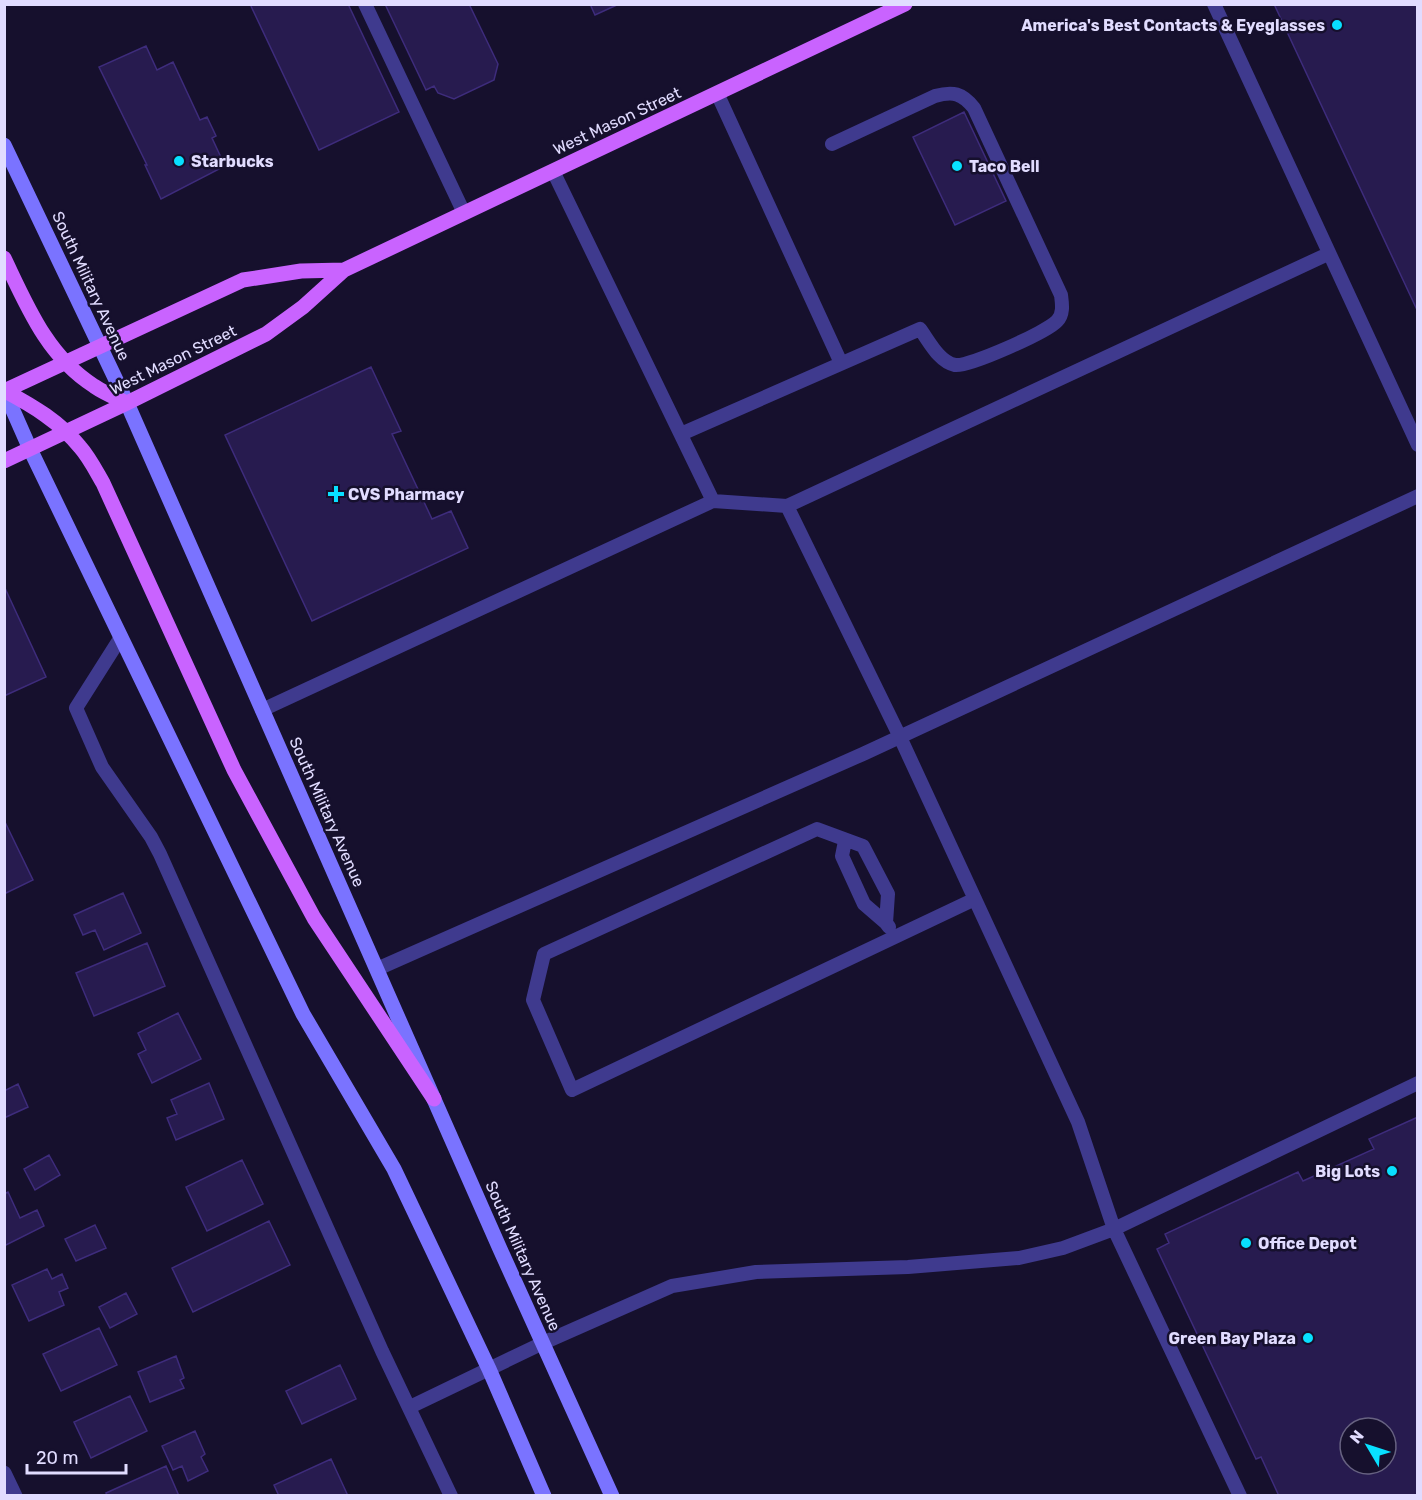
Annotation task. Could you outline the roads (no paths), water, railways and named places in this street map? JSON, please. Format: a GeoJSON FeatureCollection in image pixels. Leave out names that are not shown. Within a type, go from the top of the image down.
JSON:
{"type":"FeatureCollection","features":[{"type":"Feature","properties":{"kind":"main road","name":"West Mason Street"},"geometry":{"type":"LineString","coordinates":[[4,460],[127,403],[266,334],[303,307],[344,270],[905,4]]}},
{"type":"Feature","properties":{"kind":"main road","name":"South Military Avenue"},"geometry":{"type":"LineString","coordinates":[[4,145],[127,403],[612,1496]]}},
{"type":"Feature","properties":{"kind":"main road"},"geometry":{"type":"LineString","coordinates":[[4,258],[32,318],[48,344],[93,386],[127,403]]}},
{"type":"Feature","properties":{"kind":"main road","name":"West Mason Street"},"geometry":{"type":"LineString","coordinates":[[5,391],[243,280],[301,271],[344,270]]}},
{"type":"Feature","properties":{"kind":"main road"},"geometry":{"type":"LineString","coordinates":[[5,391],[37,408],[81,447],[103,483],[234,770],[314,918],[434,1099]]}},
{"type":"Feature","properties":{"kind":"main road"},"geometry":{"type":"LineString","coordinates":[[5,391],[30,449],[303,1014],[394,1169],[489,1369],[544,1496]]}},
{"type":"Feature","properties":{"kind":"street"},"geometry":{"type":"LineString","coordinates":[[4,1473],[15,1496]]}},
{"type":"Feature","properties":{"kind":"lane"},"geometry":{"type":"LineString","coordinates":[[365,4],[464,213]]}},
{"type":"Feature","properties":{"kind":"lane"},"geometry":{"type":"LineString","coordinates":[[1214,4],[1418,444]]}},
{"type":"Feature","properties":{"kind":"lane"},"geometry":{"type":"LineString","coordinates":[[717,93],[842,363]]}},
{"type":"Feature","properties":{"kind":"lane"},"geometry":{"type":"LineString","coordinates":[[681,434],[920,329],[934,349],[947,362],[956,366],[972,364],[1046,330],[1059,320],[1063,308],[1061,295],[974,108],[967,99],[957,93],[935,96],[832,144]]}},
{"type":"Feature","properties":{"kind":"lane"},"geometry":{"type":"LineString","coordinates":[[553,171],[713,501]]}},
{"type":"Feature","properties":{"kind":"lane"},"geometry":{"type":"LineString","coordinates":[[262,710],[713,501],[787,506],[1329,254]]}},
{"type":"Feature","properties":{"kind":"lane"},"geometry":{"type":"LineString","coordinates":[[377,969],[900,737],[1418,496]]}},
{"type":"Feature","properties":{"kind":"lane"},"geometry":{"type":"LineString","coordinates":[[787,506],[900,737],[1078,1122],[1114,1229],[1240,1496]]}},
{"type":"Feature","properties":{"kind":"lane"},"geometry":{"type":"LineString","coordinates":[[121,637],[76,708],[102,767],[151,837],[160,855],[382,1351],[451,1496]]}},
{"type":"Feature","properties":{"kind":"lane"},"geometry":{"type":"LineString","coordinates":[[886,922],[888,894],[863,846],[818,829],[544,954],[533,1000],[572,1090],[975,899]]}},
{"type":"Feature","properties":{"kind":"lane"},"geometry":{"type":"LineString","coordinates":[[845,841],[842,856],[864,904],[886,922],[893,937]]}},
{"type":"Feature","properties":{"kind":"lane"},"geometry":{"type":"LineString","coordinates":[[410,1407],[543,1343],[672,1286],[756,1272],[908,1267],[1019,1258],[1063,1248],[1114,1229],[1418,1083]]}},
{"type":"Feature","properties":{"kind":"place","name":"America's Best Contacts & Eyeglasses"},"geometry":{"type":"Point","coordinates":[1337,25]}},
{"type":"Feature","properties":{"kind":"place","name":"Starbucks"},"geometry":{"type":"Point","coordinates":[179,161]}},
{"type":"Feature","properties":{"kind":"place","name":"Taco Bell"},"geometry":{"type":"Point","coordinates":[957,166]}},
{"type":"Feature","properties":{"kind":"place","name":"CVS Pharmacy"},"geometry":{"type":"Point","coordinates":[336,494]}},
{"type":"Feature","properties":{"kind":"place","name":"Big Lots"},"geometry":{"type":"Point","coordinates":[1392,1171]}},
{"type":"Feature","properties":{"kind":"place","name":"Office Depot"},"geometry":{"type":"Point","coordinates":[1246,1243]}},
{"type":"Feature","properties":{"kind":"place","name":"Green Bay Plaza"},"geometry":{"type":"Point","coordinates":[1308,1338]}}]}
